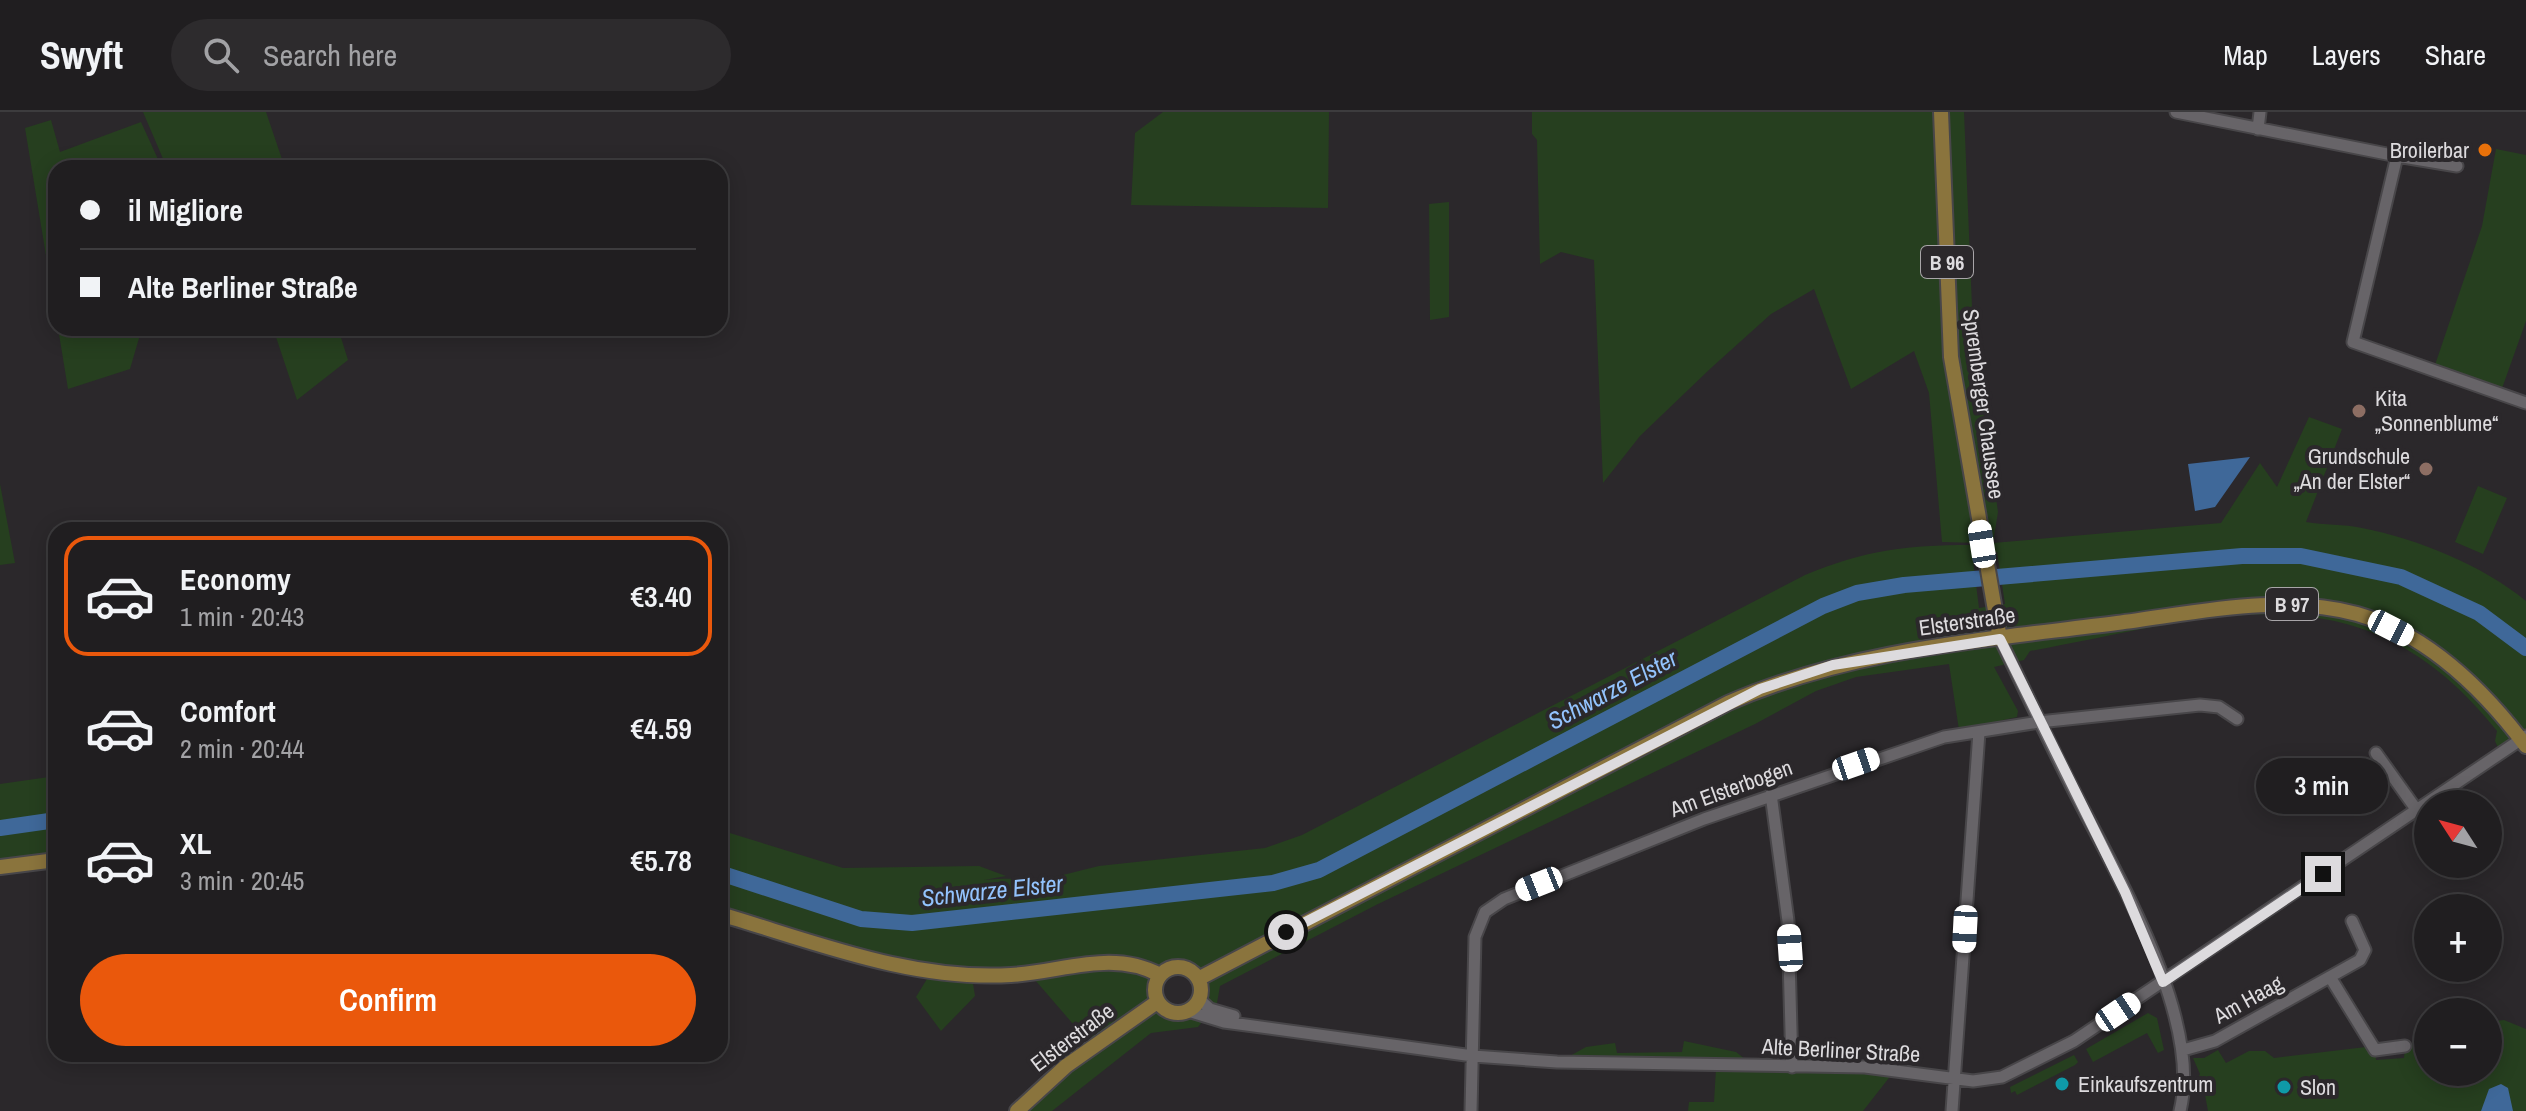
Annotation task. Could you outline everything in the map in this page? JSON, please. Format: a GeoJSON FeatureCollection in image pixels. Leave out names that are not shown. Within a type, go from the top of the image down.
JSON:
{"type":"FeatureCollection","features":[{"type":"Feature","properties":{"kind":"main road","name":"Spremberger Chaussee"},"geometry":{"type":"LineString","coordinates":[[1941,112],[1951,357],[2000,639]]}},
{"type":"Feature","properties":{"kind":"main road","name":"Elsterstraße"},"geometry":{"type":"LineString","coordinates":[[1198,979],[1351,896],[1760,689],[1833,665],[2253,605],[2288,604],[2342,611],[2391,628],[2427,647],[2455,669],[2524,741]]}},
{"type":"Feature","properties":{"kind":"main road"},"geometry":{"type":"LineString","coordinates":[[0,867],[48,861]]}},
{"type":"Feature","properties":{"kind":"main road"},"geometry":{"type":"LineString","coordinates":[[728,916],[931,973],[1016,975],[1110,961],[1145,967],[1160,975]]}},
{"type":"Feature","properties":{"kind":"main road"},"geometry":{"type":"LineString","coordinates":[[1178,967],[1191,972],[1198,979],[1199,999],[1188,1011],[1167,1011],[1157,1002],[1154,988],[1160,975],[1178,967]]}},
{"type":"Feature","properties":{"kind":"main road","name":"Elsterstraße"},"geometry":{"type":"LineString","coordinates":[[1017,1111],[1066,1066],[1157,1002]]}},
{"type":"Feature","properties":{"kind":"street"},"geometry":{"type":"LineString","coordinates":[[2176,112],[2457,166]]}},
{"type":"Feature","properties":{"kind":"street"},"geometry":{"type":"LineString","coordinates":[[2258,129],[2260,112]]}},
{"type":"Feature","properties":{"kind":"street"},"geometry":{"type":"LineString","coordinates":[[2397,156],[2353,342],[2526,403]]}},
{"type":"Feature","properties":{"kind":"street"},"geometry":{"type":"LineString","coordinates":[[2000,639],[2125,892],[2163,982],[2183,1050],[2185,1084],[2180,1111]]}},
{"type":"Feature","properties":{"kind":"street","name":"Am Elsterbogen"},"geometry":{"type":"LineString","coordinates":[[1471,1111],[1475,937],[1481,918],[1491,906],[1771,794],[1944,737],[2039,722],[2200,705],[2219,707],[2237,719]]}},
{"type":"Feature","properties":{"kind":"street"},"geometry":{"type":"LineString","coordinates":[[1952,1111],[1979,732]]}},
{"type":"Feature","properties":{"kind":"street","name":"Alte Berliner Straße"},"geometry":{"type":"LineString","coordinates":[[2446,790],[2524,741]]}},
{"type":"Feature","properties":{"kind":"street"},"geometry":{"type":"LineString","coordinates":[[2376,753],[2414,806]]}},
{"type":"Feature","properties":{"kind":"street"},"geometry":{"type":"LineString","coordinates":[[1771,794],[1788,921],[1792,1067]]}},
{"type":"Feature","properties":{"kind":"street","name":"Alte Berliner Straße"},"geometry":{"type":"LineString","coordinates":[[1188,1011],[1210,1019],[1473,1056],[1557,1062],[1901,1069],[1988,1080],[2020,1069],[2074,1041],[2414,810]]}},
{"type":"Feature","properties":{"kind":"street","name":"Am Haag"},"geometry":{"type":"LineString","coordinates":[[2183,1050],[2215,1041],[2364,955],[2364,943],[2352,921]]}},
{"type":"Feature","properties":{"kind":"street"},"geometry":{"type":"LineString","coordinates":[[2330,977],[2375,1050],[2405,1046]]}},
{"type":"Feature","properties":{"kind":"street","name":"Alte Berliner Straße"},"geometry":{"type":"LineString","coordinates":[[1199,999],[1216,1012],[1253,1023]]}},
{"type":"Feature","properties":{"kind":"green space"},"geometry":{"type":"Polygon","coordinates":[[[143,112],[266,112],[282,160],[164,160],[143,112]]]}},
{"type":"Feature","properties":{"kind":"green space"},"geometry":{"type":"Polygon","coordinates":[[[1163,112],[1329,112],[1328,208],[1131,205],[1135,133],[1163,112]]]}},
{"type":"Feature","properties":{"kind":"green space"},"geometry":{"type":"Polygon","coordinates":[[[1532,112],[1940,112],[1946,260],[1981,543],[1942,542],[1929,393],[1914,351],[1851,389],[1814,289],[1771,314],[1711,368],[1640,436],[1603,483],[1594,260],[1561,252],[1540,264],[1537,140],[1532,134],[1532,112]]]}},
{"type":"Feature","properties":{"kind":"green space"},"geometry":{"type":"Polygon","coordinates":[[[1942,112],[1964,112],[1973,331],[1998,512],[1993,543],[2221,523],[2260,463],[2277,487],[2309,417],[2342,429],[2306,522],[2362,528],[2427,546],[2490,576],[2526,601],[2526,736],[2500,752],[2495,741],[2497,731],[2446,677],[2393,642],[2338,622],[2282,614],[2223,617],[2161,626],[2030,651],[2024,660],[1994,667],[2018,711],[2017,717],[1959,730],[1949,664],[1856,677],[1816,691],[1755,724],[1376,905],[1220,986],[1217,1003],[1198,1027],[1151,1033],[1052,1111],[1018,1111],[1092,1046],[1029,973],[972,977],[975,996],[941,1031],[916,997],[930,974],[728,916],[728,832],[843,868],[979,866],[1006,876],[984,880],[1043,878],[1099,866],[1265,848],[1302,835],[1805,575],[1847,560],[1906,548],[1971,545],[1979,608],[2005,604],[1997,552],[1984,553],[1961,412],[1942,112]],[[1173,967],[1156,980],[1157,1001],[1167,1012],[1189,1012],[1200,992],[1191,971],[1173,967]]]}},
{"type":"Feature","properties":{"kind":"green space"},"geometry":{"type":"Polygon","coordinates":[[[51,120],[60,152],[141,122],[158,160],[48,160],[48,267],[25,128],[51,120]]]}},
{"type":"Feature","properties":{"kind":"green space"},"geometry":{"type":"Polygon","coordinates":[[[2496,149],[2526,155],[2526,321],[2500,394],[2434,368],[2482,226],[2496,149]]]}},
{"type":"Feature","properties":{"kind":"green space"},"geometry":{"type":"Polygon","coordinates":[[[1449,202],[1449,317],[1430,320],[1429,204],[1449,202]]]}},
{"type":"Feature","properties":{"kind":"green space"},"geometry":{"type":"Polygon","coordinates":[[[59,336],[140,336],[130,369],[68,389],[59,336]]]}},
{"type":"Feature","properties":{"kind":"green space"},"geometry":{"type":"Polygon","coordinates":[[[276,336],[340,336],[348,360],[297,400],[276,336]]]}},
{"type":"Feature","properties":{"kind":"green space"},"geometry":{"type":"Polygon","coordinates":[[[0,484],[15,563],[0,565],[0,484]]]}},
{"type":"Feature","properties":{"kind":"green space"},"geometry":{"type":"Polygon","coordinates":[[[2478,486],[2507,498],[2483,554],[2455,542],[2478,486]]]}},
{"type":"Feature","properties":{"kind":"green space"},"geometry":{"type":"Polygon","coordinates":[[[48,777],[48,861],[0,867],[0,784],[48,777]]]}},
{"type":"Feature","properties":{"kind":"green space"},"geometry":{"type":"Polygon","coordinates":[[[2148,1013],[2157,1018],[2164,1050],[2158,1053],[2147,1033],[2093,1062],[2086,1049],[2148,1013]]]}},
{"type":"Feature","properties":{"kind":"green space"},"geometry":{"type":"Polygon","coordinates":[[[2502,1020],[2526,1029],[2526,1111],[2208,1111],[2203,1084],[2197,1080],[2200,1074],[2193,1058],[2204,1058],[2218,1050],[2226,1063],[2249,1051],[2265,1051],[2274,1058],[2366,1047],[2375,1050],[2376,1060],[2404,1058],[2405,1047],[2414,1043],[2414,1086],[2502,1086],[2502,1020]]]}},
{"type":"Feature","properties":{"kind":"green space"},"geometry":{"type":"Polygon","coordinates":[[[1684,1041],[1736,1052],[1754,1066],[1559,1062],[1586,1047],[1615,1043],[1617,1053],[1682,1052],[1684,1041]]]}},
{"type":"Feature","properties":{"kind":"green space"},"geometry":{"type":"Polygon","coordinates":[[[2074,1055],[2078,1062],[2075,1065],[2017,1095],[2015,1091],[2011,1093],[2010,1087],[2074,1055]]]}},
{"type":"Feature","properties":{"kind":"green space"},"geometry":{"type":"Polygon","coordinates":[[[1716,1069],[1892,1074],[1863,1111],[1688,1111],[1689,1102],[1714,1102],[1716,1069]]]}},
{"type":"Feature","properties":{"kind":"water"},"geometry":{"type":"Polygon","coordinates":[[[2250,457],[2215,507],[2195,511],[2188,464],[2250,457]]]}},
{"type":"Feature","properties":{"kind":"water"},"geometry":{"type":"Polygon","coordinates":[[[2502,1085],[2508,1088],[2513,1111],[2481,1111],[2489,1089],[2502,1085]]]}},
{"type":"Feature","properties":{"kind":"waterway","name":"Schwarze Elster"},"geometry":{"type":"LineString","coordinates":[[728,876],[861,919],[912,923],[1273,883],[1319,870],[1823,606],[1857,593],[1904,585],[2242,556],[2301,556],[2401,577],[2479,613],[2526,648]]}},
{"type":"Feature","properties":{"kind":"waterway","name":"Schwarze Elster"},"geometry":{"type":"LineString","coordinates":[[0,828],[48,821]]}},
{"type":"Feature","properties":{"kind":"place","name":"Broilerbar"},"geometry":{"type":"Point","coordinates":[2485,150]}},
{"type":"Feature","properties":{"kind":"place","name":"Kita „Sonnenblume“"},"geometry":{"type":"Point","coordinates":[2359,411]}},
{"type":"Feature","properties":{"kind":"place","name":"Grundschule „An der Elster“"},"geometry":{"type":"Point","coordinates":[2426,469]}},
{"type":"Feature","properties":{"kind":"place","name":"Einkaufszentrum"},"geometry":{"type":"Point","coordinates":[2062,1084]}},
{"type":"Feature","properties":{"kind":"place","name":"Slon"},"geometry":{"type":"Point","coordinates":[2284,1087]}},
{"type":"Feature","properties":{"kind":"route"},"geometry":{"type":"LineString","coordinates":[[1286,932],[1760,689],[1833,665],[2000,639],[2125,892],[2163,982],[2323,874]]}}]}
